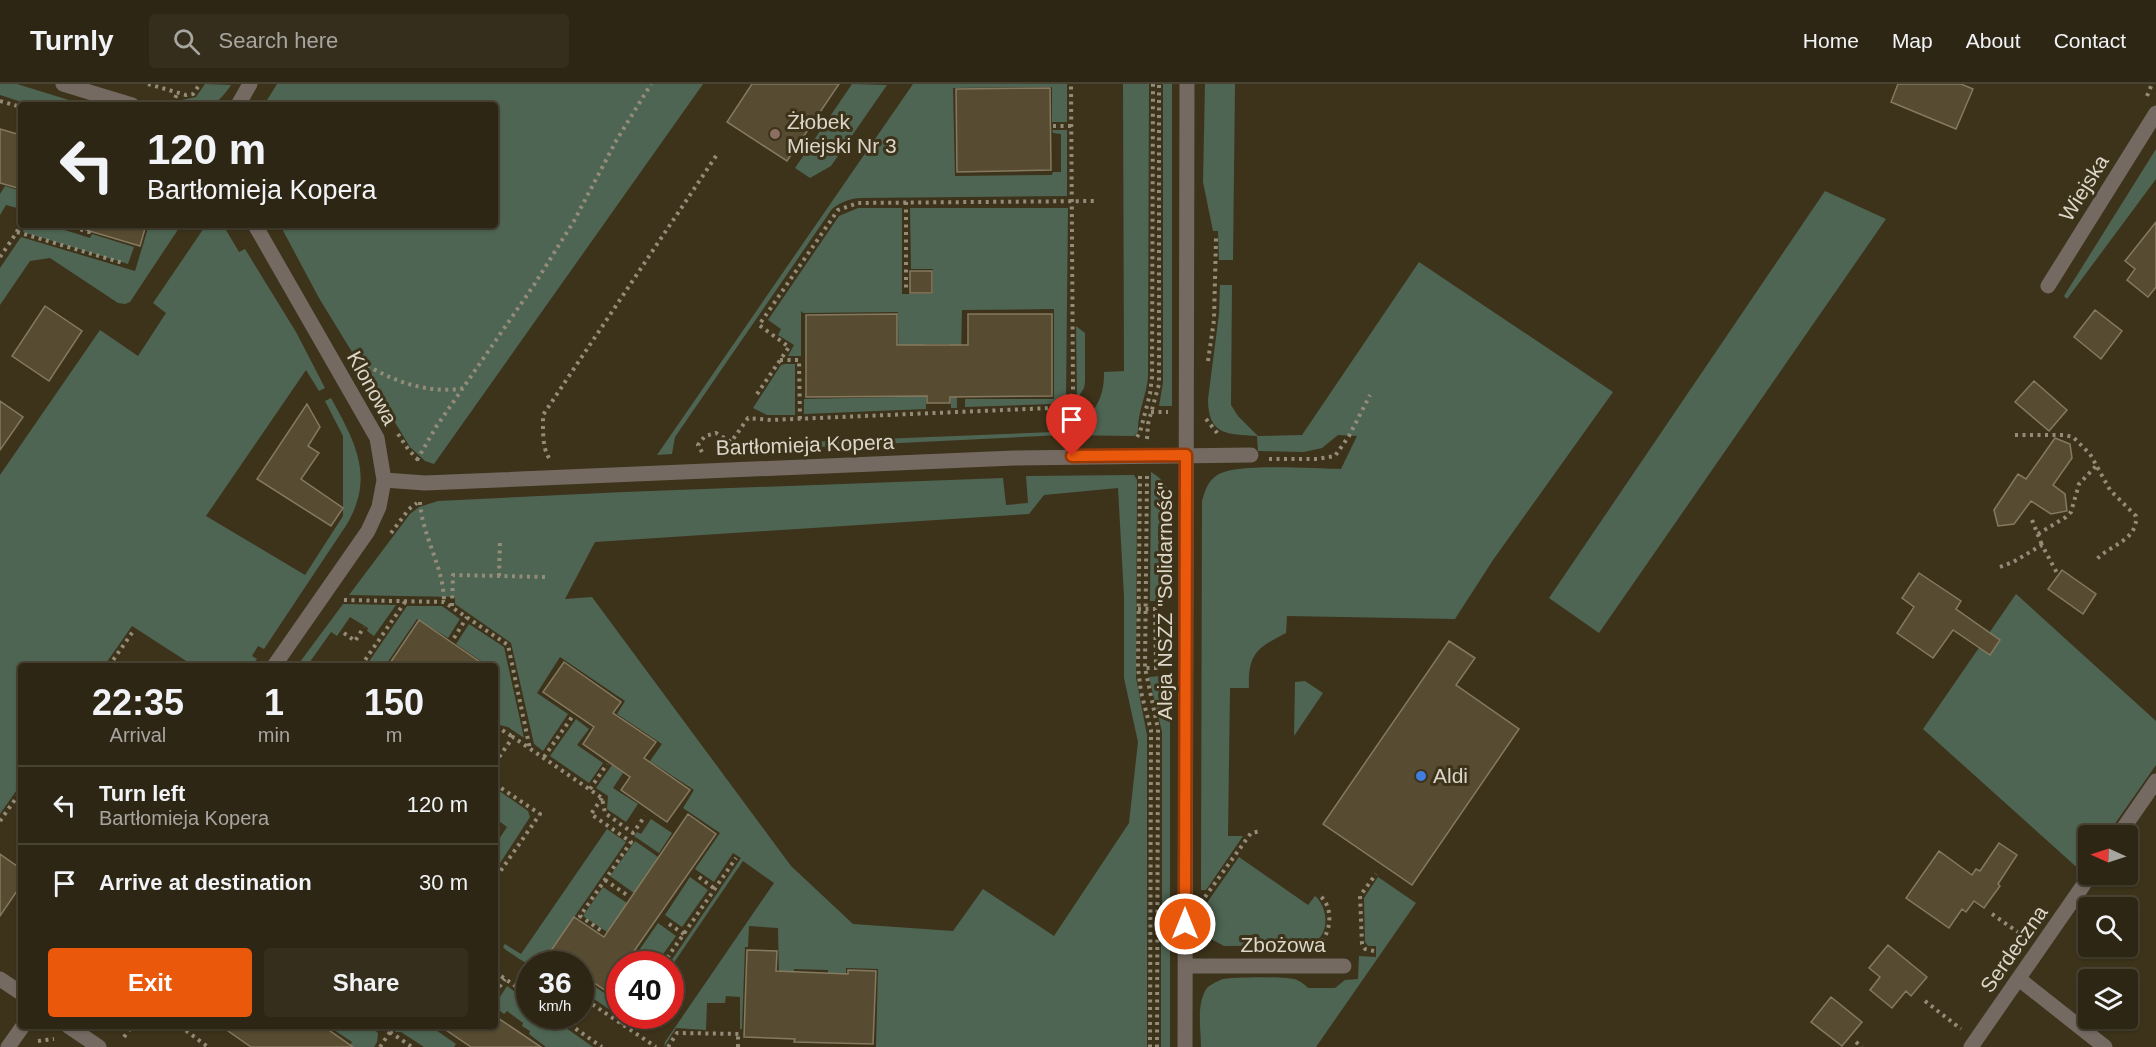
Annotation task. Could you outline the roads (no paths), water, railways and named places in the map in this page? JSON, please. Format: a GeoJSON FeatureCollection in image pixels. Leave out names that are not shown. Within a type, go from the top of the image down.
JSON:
{"type":"FeatureCollection","features":[{"type":"Feature","properties":{"kind":"street"},"geometry":{"type":"LineString","coordinates":[[63,84],[122,102]]}},
{"type":"Feature","properties":{"kind":"street"},"geometry":{"type":"LineString","coordinates":[[240,102],[250,84]]}},
{"type":"Feature","properties":{"kind":"street","name":"Aleja NSZZ \"Solidarność\""},"geometry":{"type":"LineString","coordinates":[[1185,1047],[1187,84]]}},
{"type":"Feature","properties":{"kind":"street","name":"Wiejska"},"geometry":{"type":"LineString","coordinates":[[2048,286],[2156,113]]}},
{"type":"Feature","properties":{"kind":"street","name":"Klonowa"},"geometry":{"type":"LineString","coordinates":[[257,228],[377,438],[384,480],[379,507],[368,531],[276,663]]}},
{"type":"Feature","properties":{"kind":"street","name":"Bartłomieja Kopera"},"geometry":{"type":"LineString","coordinates":[[384,480],[425,483],[1002,458],[1251,455]]}},
{"type":"Feature","properties":{"kind":"street"},"geometry":{"type":"LineString","coordinates":[[2126,825],[2156,782]]}},
{"type":"Feature","properties":{"kind":"street","name":"Serdeczna"},"geometry":{"type":"LineString","coordinates":[[1973,1044],[2083,885]]}},
{"type":"Feature","properties":{"kind":"street","name":"Zbożowa"},"geometry":{"type":"LineString","coordinates":[[1185,966],[1344,966]]}},
{"type":"Feature","properties":{"kind":"street"},"geometry":{"type":"LineString","coordinates":[[0,979],[18,991]]}},
{"type":"Feature","properties":{"kind":"street"},"geometry":{"type":"LineString","coordinates":[[2019,979],[2105,1047]]}},
{"type":"Feature","properties":{"kind":"street"},"geometry":{"type":"LineString","coordinates":[[8,1047],[21,1029]]}},
{"type":"Feature","properties":{"kind":"street"},"geometry":{"type":"LineString","coordinates":[[72,1029],[99,1047]]}},
{"type":"Feature","properties":{"kind":"place","name":"Żłobek Miejski Nr 3"},"geometry":{"type":"Point","coordinates":[775,134]}},
{"type":"Feature","properties":{"kind":"place","name":"Aldi"},"geometry":{"type":"Point","coordinates":[1421,776]}}]}
